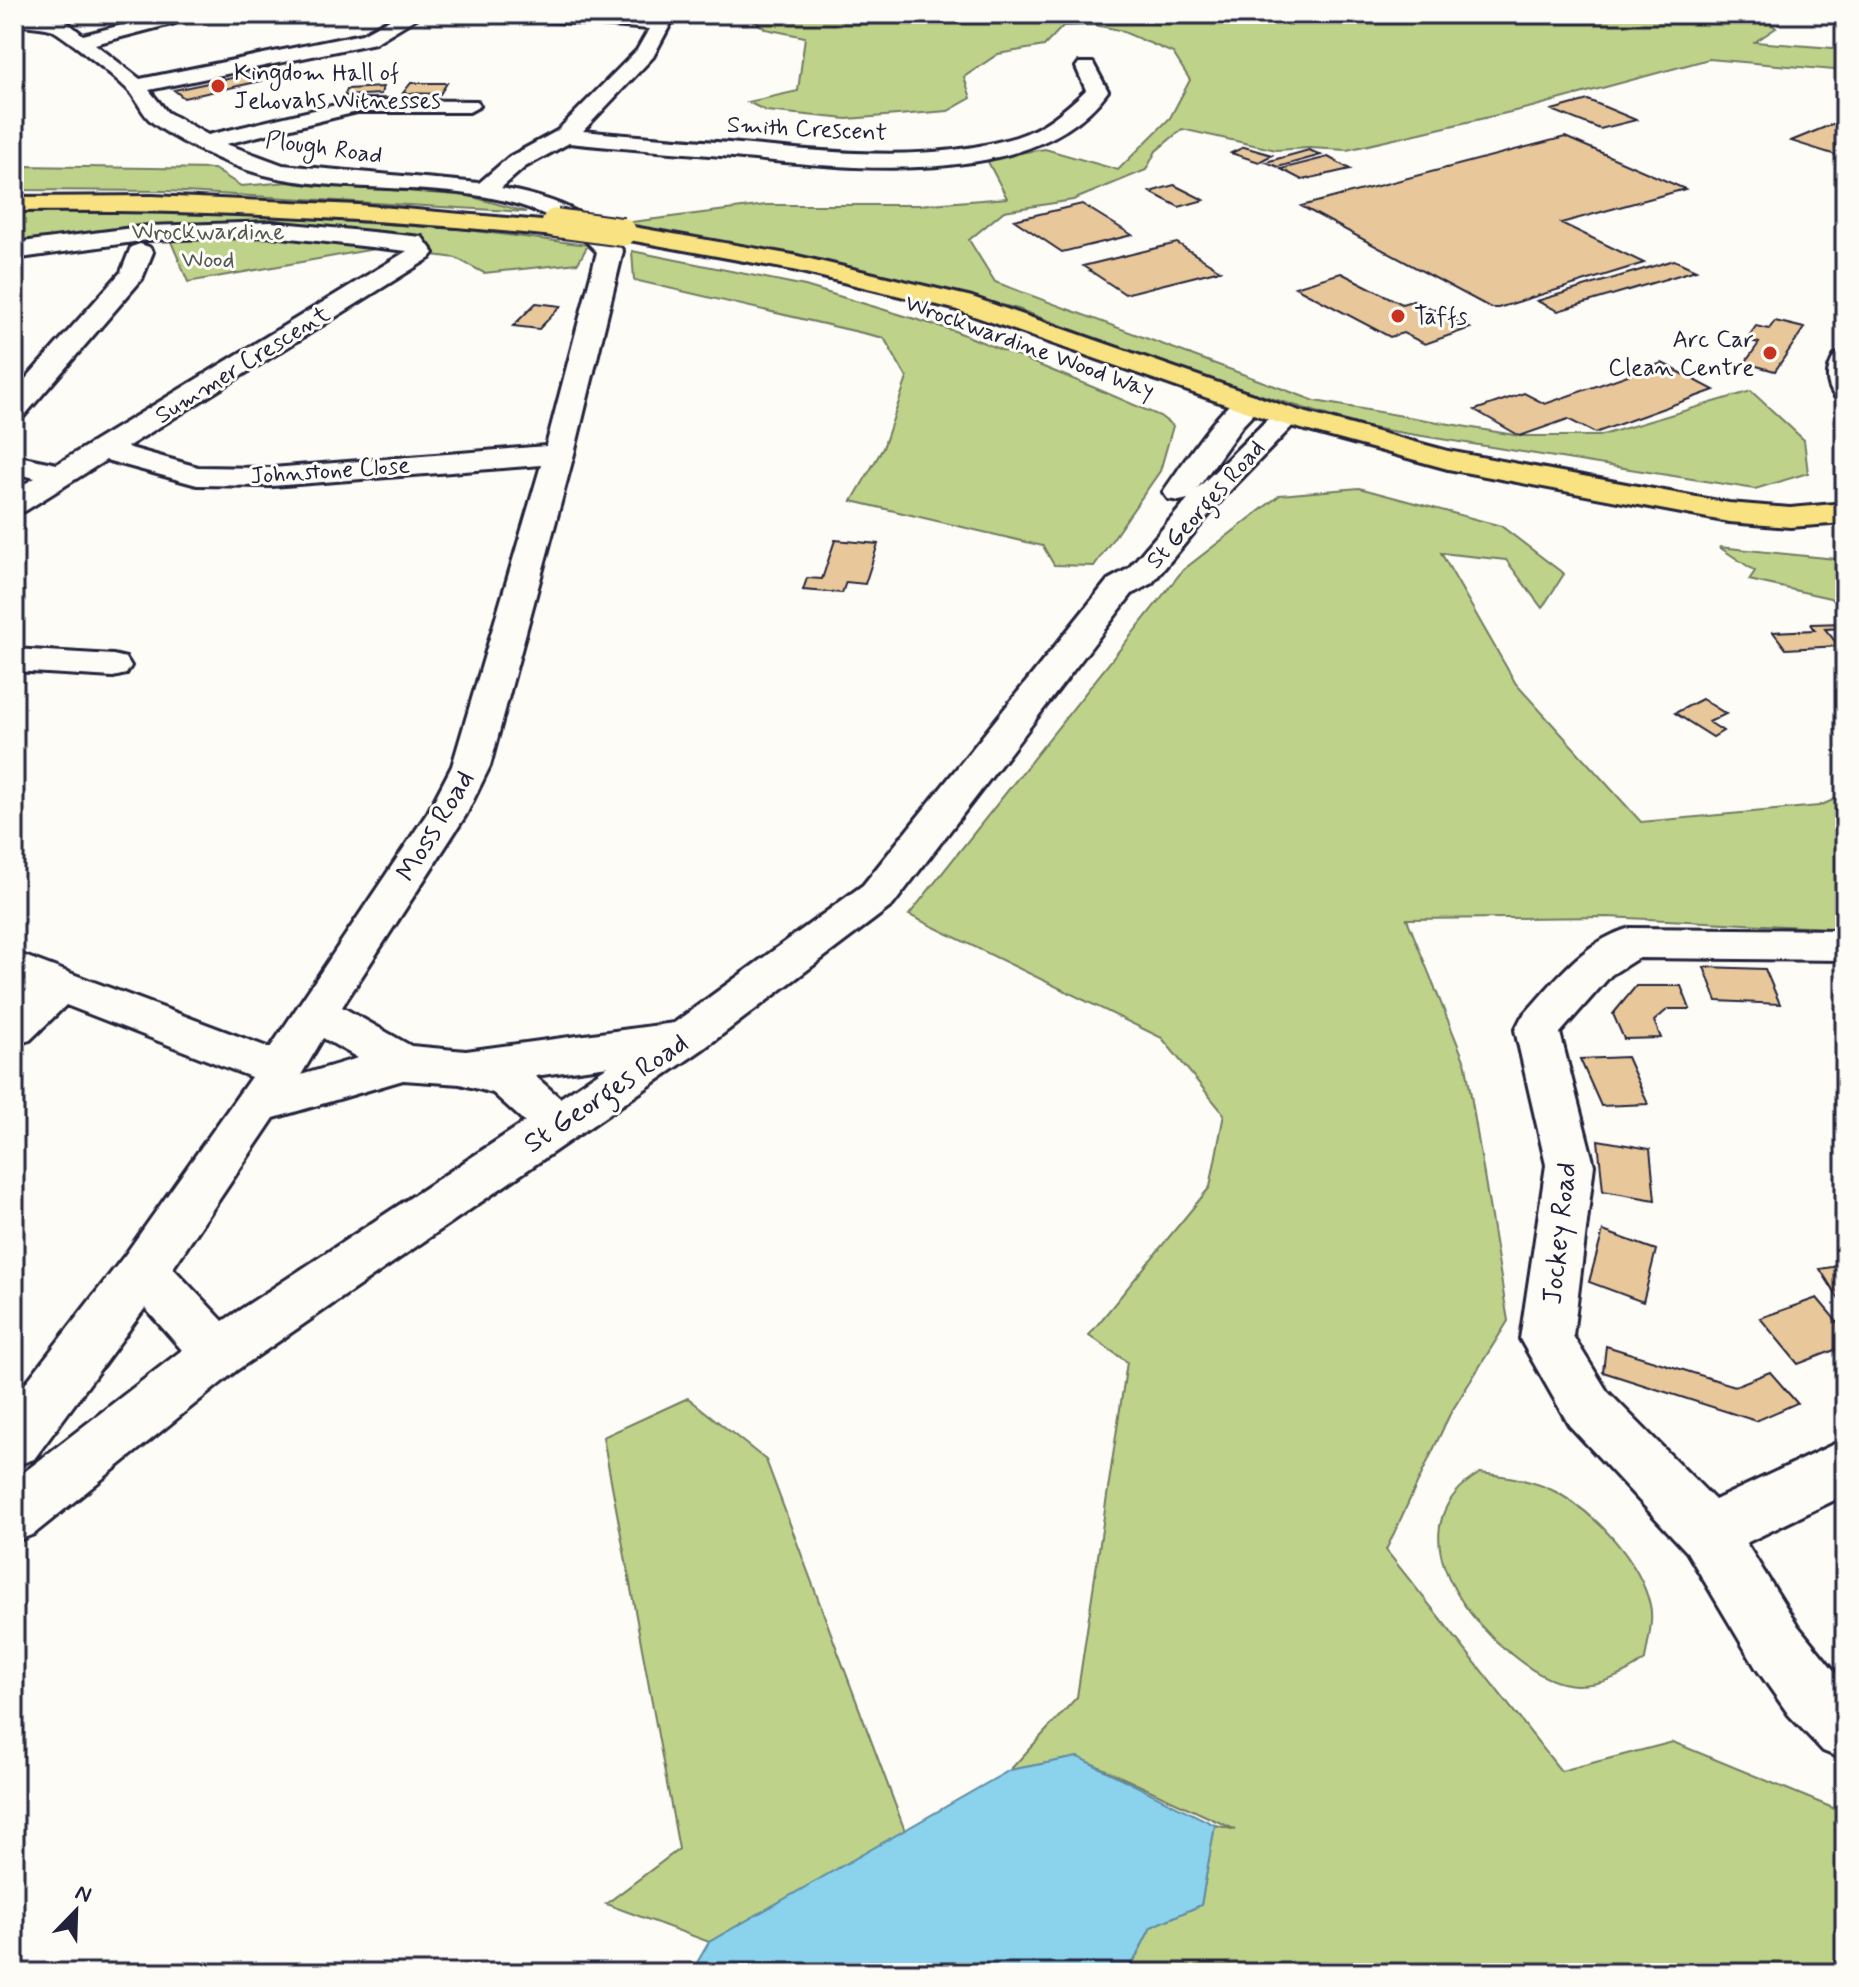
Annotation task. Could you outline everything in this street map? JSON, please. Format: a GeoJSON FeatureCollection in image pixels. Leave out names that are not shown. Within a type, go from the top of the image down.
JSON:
{"type":"FeatureCollection","features":[{"type":"Feature","properties":{"kind":"main road","name":"Wrockwardine Wood Way"},"geometry":{"type":"LineString","coordinates":[[14,197],[135,195],[321,202],[560,227],[749,253],[868,278],[963,303],[1085,342],[1241,412],[1366,458],[1646,516],[1755,530],[1845,534]]}},
{"type":"Feature","properties":{"kind":"main road","name":"Wrockwardine Wood Way"},"geometry":{"type":"LineString","coordinates":[[14,204],[133,202],[285,207],[560,227]]}},
{"type":"Feature","properties":{"kind":"main road","name":"Wrockwardine Wood Way"},"geometry":{"type":"LineString","coordinates":[[1279,425],[1644,499],[1743,513],[1802,516],[1845,513]]}},
{"type":"Feature","properties":{"kind":"street"},"geometry":{"type":"LineString","coordinates":[[136,86],[368,39],[413,14]]}},
{"type":"Feature","properties":{"kind":"street"},"geometry":{"type":"LineString","coordinates":[[484,191],[517,162],[565,136],[630,73],[646,53],[662,19],[539,14]]}},
{"type":"Feature","properties":{"kind":"street","name":"Plough Road"},"geometry":{"type":"LineString","coordinates":[[15,16],[59,25],[136,86],[159,117],[205,143],[252,164],[282,172],[484,191]]}},
{"type":"Feature","properties":{"kind":"street"},"geometry":{"type":"LineString","coordinates":[[82,41],[168,19]]}},
{"type":"Feature","properties":{"kind":"street","name":"Smith Crescent"},"geometry":{"type":"LineString","coordinates":[[565,136],[859,161],[977,153],[1036,138],[1082,111],[1097,91],[1086,67]]}},
{"type":"Feature","properties":{"kind":"street"},"geometry":{"type":"LineString","coordinates":[[205,143],[357,106],[469,106]]}},
{"type":"Feature","properties":{"kind":"street","name":"Moss Road"},"geometry":{"type":"LineString","coordinates":[[14,1441],[143,1270],[269,1088],[446,815],[471,766],[559,454],[610,251],[584,225],[538,205],[484,191]]}},
{"type":"Feature","properties":{"kind":"street","name":"Summer Crescent"},"geometry":{"type":"LineString","coordinates":[[14,251],[148,233],[272,229],[413,242],[421,253],[14,504]]}},
{"type":"Feature","properties":{"kind":"street"},"geometry":{"type":"LineString","coordinates":[[14,410],[133,274],[140,252]]}},
{"type":"Feature","properties":{"kind":"street"},"geometry":{"type":"LineString","coordinates":[[1845,361],[1841,379],[1845,391]]}},
{"type":"Feature","properties":{"kind":"street","name":"St Georges Road"},"geometry":{"type":"LineString","coordinates":[[1120,587],[1122,569],[1241,412]]}},
{"type":"Feature","properties":{"kind":"street","name":"St Georges Road"},"geometry":{"type":"LineString","coordinates":[[14,1515],[218,1353],[687,1037],[878,895],[1120,587],[1140,576],[1212,491],[1279,425]]}},
{"type":"Feature","properties":{"kind":"street","name":"Johnstone Close"},"geometry":{"type":"LineString","coordinates":[[104,450],[197,476],[272,477],[559,454]]}},
{"type":"Feature","properties":{"kind":"street"},"geometry":{"type":"LineString","coordinates":[[14,464],[62,474]]}},
{"type":"Feature","properties":{"kind":"street"},"geometry":{"type":"LineString","coordinates":[[14,660],[113,666]]}},
{"type":"Feature","properties":{"kind":"street","name":"Jockey Road"},"geometry":{"type":"LineString","coordinates":[[1707,1532],[1588,1408],[1546,1339],[1570,1165],[1537,1030],[1596,964],[1630,943],[1845,945]]}},
{"type":"Feature","properties":{"kind":"street"},"geometry":{"type":"LineString","coordinates":[[14,968],[60,985],[269,1088],[403,1063],[460,1067],[508,1079],[558,1124]]}},
{"type":"Feature","properties":{"kind":"street"},"geometry":{"type":"LineString","coordinates":[[14,1028],[60,985]]}},
{"type":"Feature","properties":{"kind":"street"},"geometry":{"type":"LineString","coordinates":[[317,1014],[403,1063]]}},
{"type":"Feature","properties":{"kind":"street"},"geometry":{"type":"LineString","coordinates":[[460,1067],[586,1053],[687,1037]]}},
{"type":"Feature","properties":{"kind":"street"},"geometry":{"type":"LineString","coordinates":[[143,1270],[218,1353]]}},
{"type":"Feature","properties":{"kind":"street"},"geometry":{"type":"LineString","coordinates":[[1845,1465],[1707,1532],[1777,1647],[1811,1693],[1845,1729]]}},
{"type":"Feature","properties":{"kind":"green space"},"geometry":{"type":"Polygon","coordinates":[[[744,14],[1759,14],[1776,28],[1755,42],[1845,49],[1845,71],[1709,59],[1532,107],[1347,150],[1276,150],[1182,129],[1156,151],[1146,170],[1073,200],[1004,211],[969,240],[995,282],[1315,401],[1520,436],[1599,436],[1751,391],[1804,440],[1808,473],[1755,489],[1366,427],[1176,369],[1018,309],[837,264],[616,224],[766,205],[918,205],[1007,198],[986,158],[1045,149],[1118,170],[1170,118],[1190,80],[1173,53],[1119,30],[1095,25],[1063,26],[1044,46],[998,54],[964,77],[971,98],[948,111],[847,119],[766,111],[748,102],[798,91],[805,37],[766,29],[744,14]]]}},
{"type":"Feature","properties":{"kind":"green space"},"geometry":{"type":"Polygon","coordinates":[[[14,168],[214,169],[241,186],[288,182],[469,196],[526,212],[167,191],[14,190],[14,168]]]}},
{"type":"Feature","properties":{"kind":"green space","name":"Wrockwardine Wood"},"geometry":{"type":"Polygon","coordinates":[[[184,211],[459,229],[588,245],[578,263],[484,273],[456,258],[380,248],[188,282],[170,239],[14,255],[14,212],[184,211]]]}},
{"type":"Feature","properties":{"kind":"green space"},"geometry":{"type":"Polygon","coordinates":[[[632,251],[805,286],[955,331],[1095,388],[1160,416],[1173,426],[1160,471],[1094,566],[1054,565],[1043,546],[852,501],[883,448],[907,378],[884,338],[634,280],[632,251]]]}},
{"type":"Feature","properties":{"kind":"green space"},"geometry":{"type":"Polygon","coordinates":[[[1359,488],[1501,526],[1564,574],[1542,608],[1506,560],[1441,553],[1516,684],[1641,822],[1819,806],[1845,795],[1845,929],[1608,917],[1407,919],[1466,1065],[1508,1321],[1450,1414],[1386,1550],[1561,1771],[1673,1742],[1845,1813],[1845,1973],[1128,1973],[1151,1927],[1201,1905],[1215,1825],[1236,1830],[1078,1757],[1010,1770],[1077,1697],[1127,1362],[1089,1335],[1210,1187],[1224,1114],[1162,1038],[909,915],[1183,570],[1280,495],[1359,488]]]}},
{"type":"Feature","properties":{"kind":"green space"},"geometry":{"type":"Polygon","coordinates":[[[1719,547],[1845,560],[1845,608],[1830,598],[1749,580],[1755,571],[1719,547]]]}},
{"type":"Feature","properties":{"kind":"green space"},"geometry":{"type":"Polygon","coordinates":[[[688,1398],[766,1460],[905,1831],[709,1942],[606,1904],[679,1849],[603,1437],[688,1398]]]}},
{"type":"Feature","properties":{"kind":"green space"},"geometry":{"type":"Polygon","coordinates":[[[1480,1473],[1530,1482],[1558,1493],[1587,1513],[1614,1540],[1636,1572],[1650,1605],[1651,1625],[1645,1660],[1622,1675],[1605,1681],[1587,1685],[1559,1682],[1518,1660],[1471,1614],[1455,1591],[1444,1566],[1439,1540],[1443,1516],[1456,1493],[1480,1473]]]}},
{"type":"Feature","properties":{"kind":"water"},"geometry":{"type":"Polygon","coordinates":[[[1078,1757],[1215,1825],[1201,1905],[1151,1927],[1128,1973],[691,1973],[709,1942],[1010,1770],[1078,1757]]]}},
{"type":"Feature","properties":{"kind":"building","name":"Kingdom Hall of Jehovahs Witnesses"},"geometry":{"type":"Polygon","coordinates":[[[251,74],[261,81],[184,98],[174,90],[251,74]]]}},
{"type":"Feature","properties":{"kind":"building"},"geometry":{"type":"Polygon","coordinates":[[[411,83],[447,83],[440,94],[403,93],[411,83]]]}},
{"type":"Feature","properties":{"kind":"building"},"geometry":{"type":"Polygon","coordinates":[[[383,87],[381,94],[344,96],[347,89],[383,87]]]}},
{"type":"Feature","properties":{"kind":"building"},"geometry":{"type":"Polygon","coordinates":[[[1588,100],[1636,120],[1600,129],[1552,110],[1588,100]]]}},
{"type":"Feature","properties":{"kind":"building"},"geometry":{"type":"Polygon","coordinates":[[[1845,119],[1845,158],[1791,141],[1845,119]]]}},
{"type":"Feature","properties":{"kind":"building"},"geometry":{"type":"Polygon","coordinates":[[[1565,137],[1685,189],[1561,223],[1644,263],[1491,308],[1301,206],[1565,137]]]}},
{"type":"Feature","properties":{"kind":"building"},"geometry":{"type":"Polygon","coordinates":[[[1244,147],[1272,155],[1259,162],[1231,153],[1244,147]]]}},
{"type":"Feature","properties":{"kind":"building"},"geometry":{"type":"Polygon","coordinates":[[[1309,150],[1321,155],[1278,167],[1266,162],[1309,150]]]}},
{"type":"Feature","properties":{"kind":"building"},"geometry":{"type":"Polygon","coordinates":[[[1328,157],[1350,169],[1302,180],[1281,169],[1328,157]]]}},
{"type":"Feature","properties":{"kind":"building"},"geometry":{"type":"Polygon","coordinates":[[[1174,185],[1204,200],[1179,207],[1150,192],[1174,185]]]}},
{"type":"Feature","properties":{"kind":"building"},"geometry":{"type":"Polygon","coordinates":[[[1082,204],[1132,235],[1062,252],[1014,220],[1082,204]]]}},
{"type":"Feature","properties":{"kind":"building"},"geometry":{"type":"Polygon","coordinates":[[[1177,243],[1220,270],[1125,294],[1083,266],[1177,243]]]}},
{"type":"Feature","properties":{"kind":"building"},"geometry":{"type":"Polygon","coordinates":[[[1674,260],[1696,270],[1558,311],[1537,301],[1674,260]]]}},
{"type":"Feature","properties":{"kind":"building","name":"Taffs"},"geometry":{"type":"Polygon","coordinates":[[[1341,273],[1402,304],[1415,300],[1470,328],[1425,344],[1403,333],[1390,337],[1295,287],[1341,273]]]}},
{"type":"Feature","properties":{"kind":"building"},"geometry":{"type":"Polygon","coordinates":[[[536,303],[561,306],[539,329],[513,326],[536,303]]]}},
{"type":"Feature","properties":{"kind":"building","name":"Arc Car Clean Centre"},"geometry":{"type":"Polygon","coordinates":[[[1775,321],[1804,328],[1775,371],[1745,363],[1759,343],[1746,340],[1756,326],[1769,329],[1775,321]]]}},
{"type":"Feature","properties":{"kind":"building"},"geometry":{"type":"Polygon","coordinates":[[[1662,363],[1714,390],[1595,433],[1568,419],[1520,436],[1475,410],[1524,393],[1545,404],[1662,363]]]}},
{"type":"Feature","properties":{"kind":"building"},"geometry":{"type":"Polygon","coordinates":[[[835,540],[878,544],[865,584],[846,582],[842,593],[803,590],[807,578],[822,579],[835,540]]]}},
{"type":"Feature","properties":{"kind":"building"},"geometry":{"type":"Polygon","coordinates":[[[1844,623],[1845,628],[1825,629],[1839,646],[1786,649],[1773,632],[1815,630],[1811,624],[1844,623]]]}},
{"type":"Feature","properties":{"kind":"building"},"geometry":{"type":"Polygon","coordinates":[[[1702,699],[1726,714],[1709,722],[1723,731],[1713,737],[1675,713],[1702,699]]]}},
{"type":"Feature","properties":{"kind":"building"},"geometry":{"type":"Polygon","coordinates":[[[1704,967],[1765,969],[1780,1004],[1717,1001],[1704,967]]]}},
{"type":"Feature","properties":{"kind":"building"},"geometry":{"type":"Polygon","coordinates":[[[1636,986],[1681,986],[1690,1009],[1668,1009],[1654,1021],[1661,1038],[1624,1039],[1613,1014],[1636,986]]]}},
{"type":"Feature","properties":{"kind":"building"},"geometry":{"type":"Polygon","coordinates":[[[1627,1057],[1648,1104],[1601,1106],[1580,1059],[1627,1057]]]}},
{"type":"Feature","properties":{"kind":"building"},"geometry":{"type":"Polygon","coordinates":[[[1598,1140],[1650,1149],[1655,1200],[1603,1191],[1598,1140]]]}},
{"type":"Feature","properties":{"kind":"building"},"geometry":{"type":"Polygon","coordinates":[[[1603,1231],[1656,1250],[1643,1302],[1589,1282],[1603,1231]]]}},
{"type":"Feature","properties":{"kind":"building"},"geometry":{"type":"Polygon","coordinates":[[[1845,1265],[1845,1309],[1820,1269],[1845,1265]]]}},
{"type":"Feature","properties":{"kind":"building"},"geometry":{"type":"Polygon","coordinates":[[[1817,1298],[1845,1331],[1845,1346],[1798,1364],[1760,1318],[1817,1298]]]}},
{"type":"Feature","properties":{"kind":"building"},"geometry":{"type":"Polygon","coordinates":[[[1606,1346],[1735,1386],[1770,1372],[1797,1403],[1756,1421],[1603,1372],[1606,1346]]]}},
{"type":"Feature","properties":{"kind":"place","name":"Kingdom Hall of Jehovahs Witnesses"},"geometry":{"type":"Point","coordinates":[218,86]}},
{"type":"Feature","properties":{"kind":"place","name":"Taffs"},"geometry":{"type":"Point","coordinates":[1398,316]}},
{"type":"Feature","properties":{"kind":"place","name":"Arc Car Clean Centre"},"geometry":{"type":"Point","coordinates":[1770,353]}}]}
